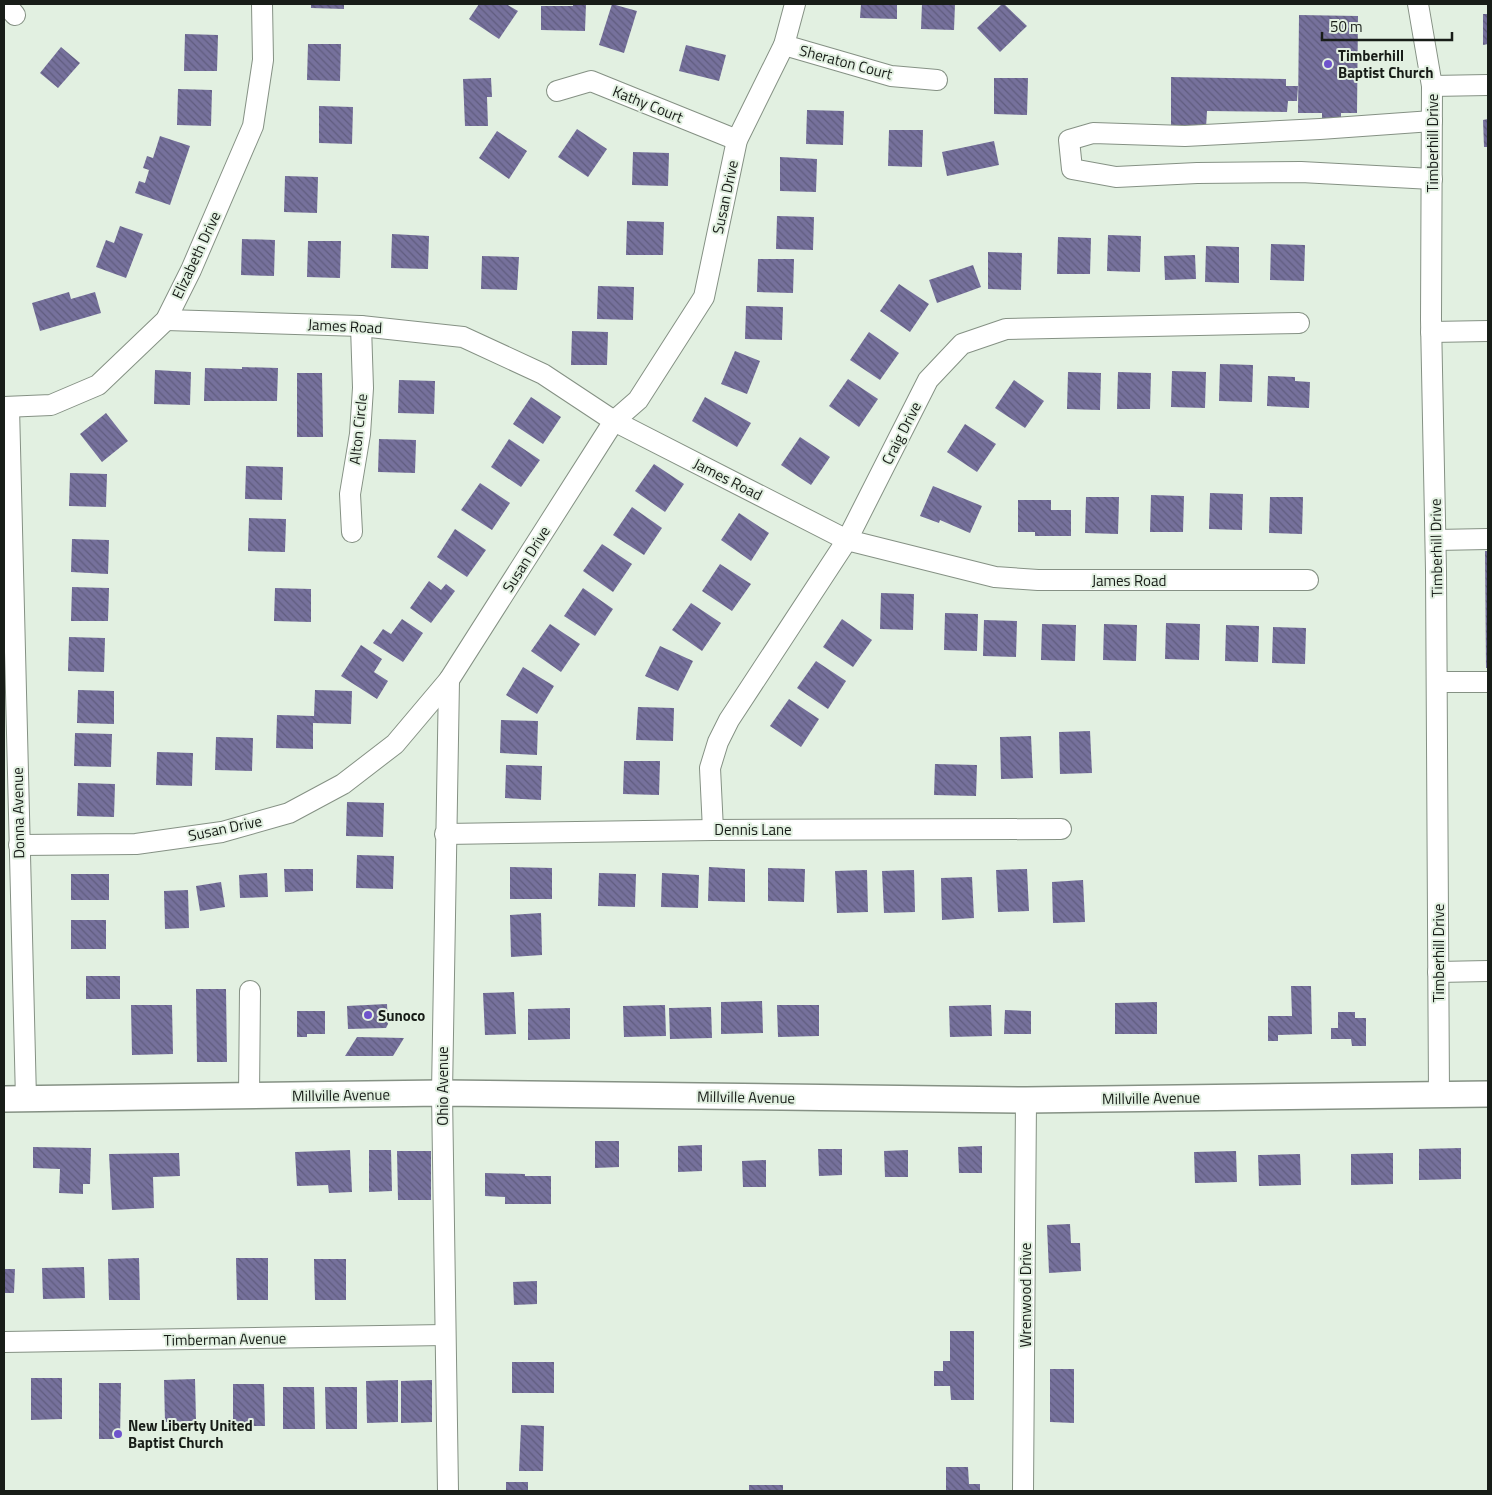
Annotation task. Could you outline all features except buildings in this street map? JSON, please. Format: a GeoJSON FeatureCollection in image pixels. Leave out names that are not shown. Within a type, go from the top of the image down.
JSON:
{"type":"FeatureCollection","features":[{"type":"Feature","properties":{"kind":"main road","name":"Millville Avenue"},"geometry":{"type":"LineString","coordinates":[[15,1099],[442,1093],[1026,1100],[1488,1094]]}},
{"type":"Feature","properties":{"kind":"street","name":"Elizabeth Drive"},"geometry":{"type":"LineString","coordinates":[[6,407],[51,405],[98,385],[166,320],[191,270],[253,126],[263,60],[262,4]]}},
{"type":"Feature","properties":{"kind":"street","name":"Susan Drive"},"geometry":{"type":"LineString","coordinates":[[19,845],[136,844],[222,832],[289,813],[343,784],[395,744],[449,680],[614,421],[638,400],[704,297],[738,140],[784,45],[795,4]]}},
{"type":"Feature","properties":{"kind":"street","name":"Timberhill Drive"},"geometry":{"type":"LineString","coordinates":[[1418,4],[1432,86],[1431,332],[1436,540],[1439,1094]]}},
{"type":"Feature","properties":{"kind":"street","name":"Sheraton Court"},"geometry":{"type":"LineString","coordinates":[[784,45],[892,76],[937,80]]}},
{"type":"Feature","properties":{"kind":"street","name":"Kathy Court"},"geometry":{"type":"LineString","coordinates":[[557,91],[591,81],[738,140]]}},
{"type":"Feature","properties":{"kind":"street"},"geometry":{"type":"LineString","coordinates":[[1432,86],[1488,86]]}},
{"type":"Feature","properties":{"kind":"street"},"geometry":{"type":"LineString","coordinates":[[1432,121],[1185,136],[1093,133],[1069,140],[1072,169],[1116,177],[1197,173],[1301,172],[1432,179]]}},
{"type":"Feature","properties":{"kind":"street","name":"James Road"},"geometry":{"type":"LineString","coordinates":[[166,320],[361,326],[463,337],[543,374],[614,421],[847,540],[995,577],[1038,580],[1308,580]]}},
{"type":"Feature","properties":{"kind":"street","name":"Craig Drive"},"geometry":{"type":"LineString","coordinates":[[713,830],[710,768],[718,742],[729,720],[847,540],[928,380],[962,344],[1006,329],[1299,323]]}},
{"type":"Feature","properties":{"kind":"street","name":"Alton Circle"},"geometry":{"type":"LineString","coordinates":[[352,532],[350,494],[360,434],[363,388],[361,326]]}},
{"type":"Feature","properties":{"kind":"street"},"geometry":{"type":"LineString","coordinates":[[1431,332],[1488,331]]}},
{"type":"Feature","properties":{"kind":"street","name":"Donna Avenue"},"geometry":{"type":"LineString","coordinates":[[6,407],[19,845],[15,1099]]}},
{"type":"Feature","properties":{"kind":"street"},"geometry":{"type":"LineString","coordinates":[[1436,540],[1488,539]]}},
{"type":"Feature","properties":{"kind":"street","name":"Ohio Avenue"},"geometry":{"type":"LineString","coordinates":[[448,1491],[442,1093],[449,680]]}},
{"type":"Feature","properties":{"kind":"street"},"geometry":{"type":"LineString","coordinates":[[1437,682],[1488,682]]}},
{"type":"Feature","properties":{"kind":"street","name":"Dennis Lane"},"geometry":{"type":"LineString","coordinates":[[446,834],[713,830],[1061,829]]}},
{"type":"Feature","properties":{"kind":"street"},"geometry":{"type":"LineString","coordinates":[[1438,972],[1488,970]]}},
{"type":"Feature","properties":{"kind":"street"},"geometry":{"type":"LineString","coordinates":[[249,1096],[250,991]]}},
{"type":"Feature","properties":{"kind":"street","name":"Wrenwood Drive"},"geometry":{"type":"LineString","coordinates":[[1023,1491],[1026,1100]]}},
{"type":"Feature","properties":{"kind":"street","name":"Timberman Avenue"},"geometry":{"type":"LineString","coordinates":[[4,1342],[446,1335]]}},
{"type":"Feature","properties":{"kind":"place","name":"Timberhill Baptist Church"},"geometry":{"type":"Point","coordinates":[1328,64]}},
{"type":"Feature","properties":{"kind":"place","name":"Sunoco"},"geometry":{"type":"Point","coordinates":[368,1015]}},
{"type":"Feature","properties":{"kind":"place","name":"New Liberty United Baptist Church"},"geometry":{"type":"Point","coordinates":[118,1434]}}]}
